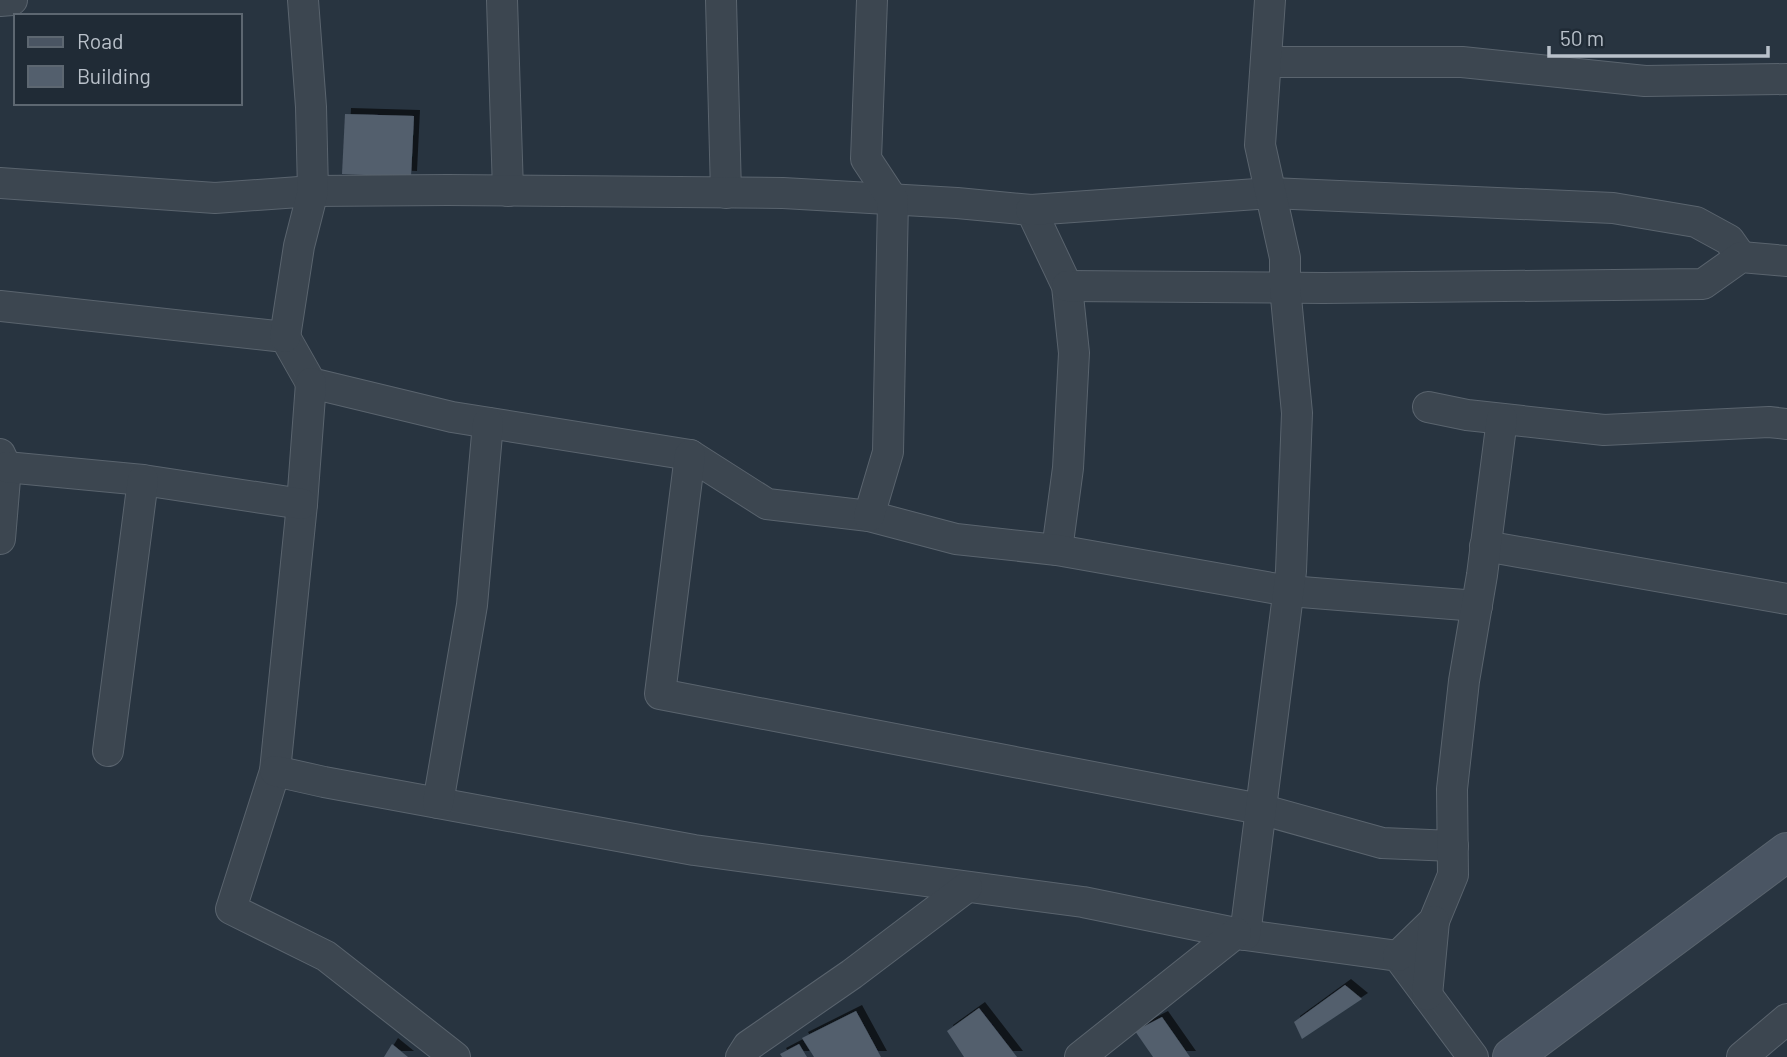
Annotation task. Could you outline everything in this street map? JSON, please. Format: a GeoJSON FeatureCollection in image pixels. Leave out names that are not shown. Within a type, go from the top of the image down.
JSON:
{"type":"FeatureCollection","features":[{"type":"Feature","properties":{"kind":"main road"},"geometry":{"type":"LineString","coordinates":[[1512,1057],[1787,852]]}},
{"type":"Feature","properties":{"kind":"street"},"geometry":{"type":"LineString","coordinates":[[0,1],[12,0]]}},
{"type":"Feature","properties":{"kind":"street"},"geometry":{"type":"LineString","coordinates":[[303,0],[311,107],[313,191],[299,246],[285,337],[311,383],[302,504],[275,771],[232,909],[326,956],[455,1057]]}},
{"type":"Feature","properties":{"kind":"street"},"geometry":{"type":"LineString","coordinates":[[502,0],[509,191]]}},
{"type":"Feature","properties":{"kind":"street"},"geometry":{"type":"LineString","coordinates":[[721,0],[726,193]]}},
{"type":"Feature","properties":{"kind":"street"},"geometry":{"type":"LineString","coordinates":[[869,516],[888,452],[894,200],[866,159],[872,0]]}},
{"type":"Feature","properties":{"kind":"street"},"geometry":{"type":"LineString","coordinates":[[1080,1057],[1240,934],[1260,809],[1289,591],[1297,413],[1285,287],[1285,258],[1260,145],[1270,0]]}},
{"type":"Feature","properties":{"kind":"street"},"geometry":{"type":"LineString","coordinates":[[1266,62],[1462,62],[1645,81],[1787,79]]}},
{"type":"Feature","properties":{"kind":"street"},"geometry":{"type":"LineString","coordinates":[[0,183],[215,198],[313,191],[783,193],[1031,210],[1271,193],[1613,208],[1696,222],[1729,240],[1741,257]]}},
{"type":"Feature","properties":{"kind":"street"},"geometry":{"type":"LineString","coordinates":[[1031,210],[1067,286],[1074,353],[1068,468],[1057,550]]}},
{"type":"Feature","properties":{"kind":"street"},"geometry":{"type":"LineString","coordinates":[[1067,286],[1703,284],[1741,257],[1787,261]]}},
{"type":"Feature","properties":{"kind":"street"},"geometry":{"type":"LineString","coordinates":[[0,331],[0,306],[285,337]]}},
{"type":"Feature","properties":{"kind":"street"},"geometry":{"type":"LineString","coordinates":[[311,383],[488,423],[690,455],[767,504],[869,516],[956,539],[1057,550],[1289,591],[1477,606]]}},
{"type":"Feature","properties":{"kind":"street"},"geometry":{"type":"LineString","coordinates":[[1428,407],[1467,415],[1604,430],[1769,422],[1787,424]]}},
{"type":"Feature","properties":{"kind":"street"},"geometry":{"type":"LineString","coordinates":[[1427,995],[1434,921],[1453,875],[1452,789],[1464,681],[1477,606],[1502,419]]}},
{"type":"Feature","properties":{"kind":"street"},"geometry":{"type":"LineString","coordinates":[[438,803],[472,605],[488,423]]}},
{"type":"Feature","properties":{"kind":"street"},"geometry":{"type":"LineString","coordinates":[[690,455],[660,694],[1260,809],[1382,844],[1453,846]]}},
{"type":"Feature","properties":{"kind":"street"},"geometry":{"type":"LineString","coordinates":[[0,539],[3,461],[302,504]]}},
{"type":"Feature","properties":{"kind":"street"},"geometry":{"type":"LineString","coordinates":[[108,751],[143,480]]}},
{"type":"Feature","properties":{"kind":"street"},"geometry":{"type":"LineString","coordinates":[[1485,546],[1787,599]]}},
{"type":"Feature","properties":{"kind":"street"},"geometry":{"type":"LineString","coordinates":[[275,771],[694,850],[1083,902],[1240,934],[1398,956],[1473,1057]]}},
{"type":"Feature","properties":{"kind":"street"},"geometry":{"type":"LineString","coordinates":[[741,1057],[748,1046],[852,974],[967,887]]}},
{"type":"Feature","properties":{"kind":"street"},"geometry":{"type":"LineString","coordinates":[[1398,956],[1434,921]]}},
{"type":"Feature","properties":{"kind":"street"},"geometry":{"type":"LineString","coordinates":[[1742,1057],[1787,1019]]}},
{"type":"Feature","properties":{"kind":"building"},"geometry":{"type":"Polygon","coordinates":[[[345,114],[414,116],[411,177],[342,174],[345,114]]]}},
{"type":"Feature","properties":{"kind":"building"},"geometry":{"type":"Polygon","coordinates":[[[1345,985],[1362,999],[1302,1039],[1294,1022],[1345,985]]]}},
{"type":"Feature","properties":{"kind":"building"},"geometry":{"type":"Polygon","coordinates":[[[979,1008],[1017,1057],[964,1057],[947,1031],[979,1008]]]}},
{"type":"Feature","properties":{"kind":"building"},"geometry":{"type":"Polygon","coordinates":[[[856,1011],[881,1057],[814,1057],[802,1038],[856,1011]]]}},
{"type":"Feature","properties":{"kind":"building"},"geometry":{"type":"Polygon","coordinates":[[[1162,1017],[1190,1057],[1153,1057],[1135,1031],[1162,1017]]]}},
{"type":"Feature","properties":{"kind":"building"},"geometry":{"type":"Polygon","coordinates":[[[392,1044],[408,1057],[384,1057],[392,1044]]]}},
{"type":"Feature","properties":{"kind":"building"},"geometry":{"type":"Polygon","coordinates":[[[799,1044],[807,1057],[782,1057],[780,1054],[799,1044]]]}}]}
